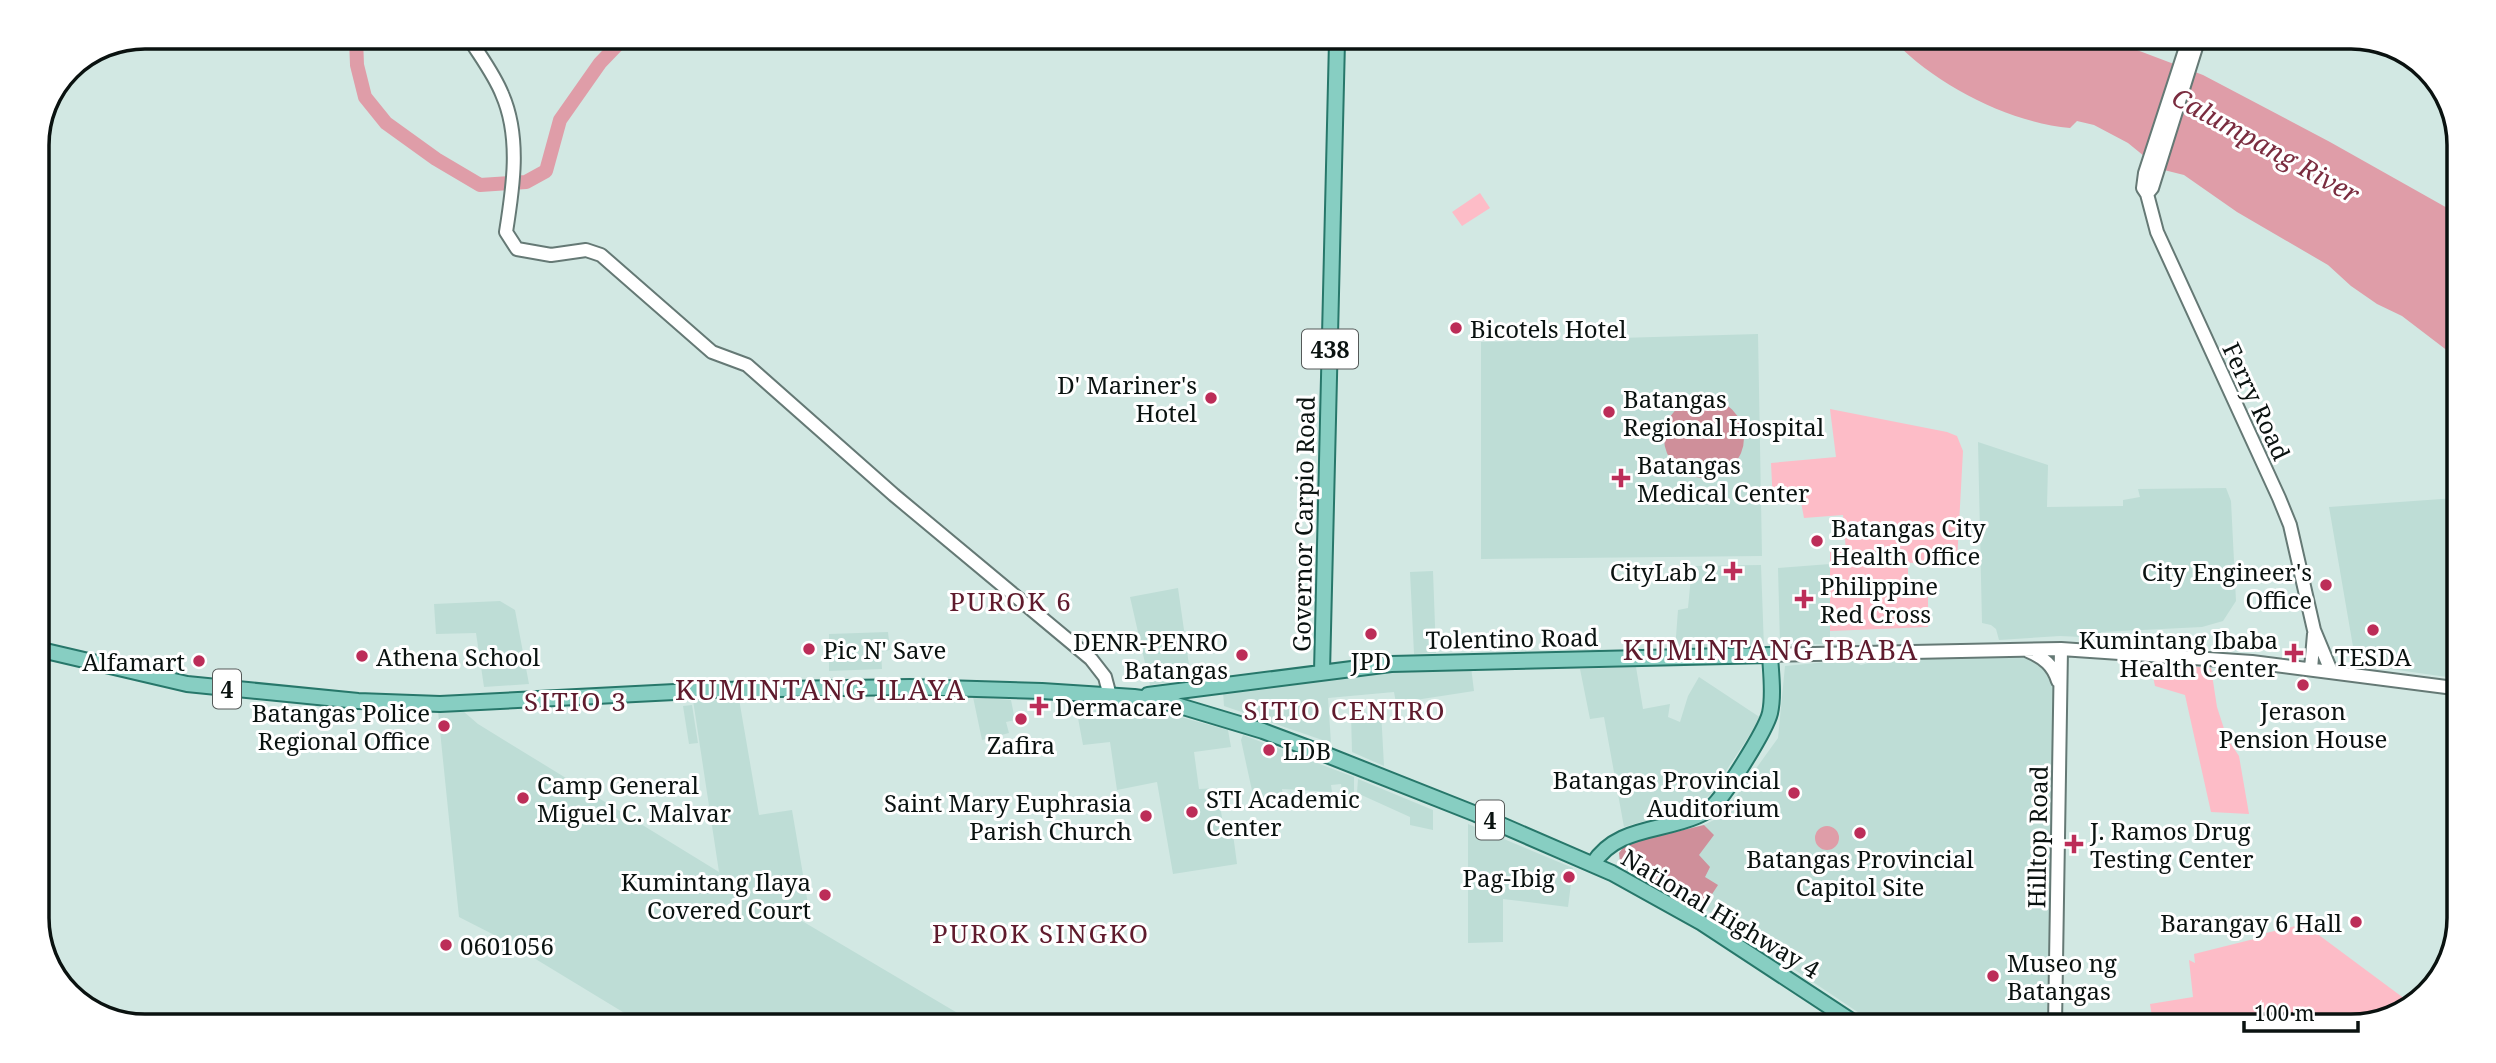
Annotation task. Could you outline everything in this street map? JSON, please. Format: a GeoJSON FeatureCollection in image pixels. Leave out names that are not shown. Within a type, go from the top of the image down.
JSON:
{"type":"FeatureCollection","features":[{"type":"Feature","properties":{"kind":"main road"},"geometry":{"type":"LineString","coordinates":[[475,49],[502,94],[512,127],[514,164],[506,232],[517,249],[551,255],[586,250],[601,255],[712,352],[747,365],[894,495],[1091,659],[1105,677],[1110,696]]}},
{"type":"Feature","properties":{"kind":"main road","name":"Governor Carpio Road"},"geometry":{"type":"LineString","coordinates":[[1322,672],[1337,49]]}},
{"type":"Feature","properties":{"kind":"main road"},"geometry":{"type":"LineString","coordinates":[[2150,174],[2186,49]]}},
{"type":"Feature","properties":{"kind":"main road"},"geometry":{"type":"LineString","coordinates":[[2150,174],[2195,49]]}},
{"type":"Feature","properties":{"kind":"main road","name":"Ferry Road"},"geometry":{"type":"LineString","coordinates":[[2150,174],[2143,188],[2157,232],[2286,516],[2314,630],[2331,671]]}},
{"type":"Feature","properties":{"kind":"main road","name":"Ferry Road"},"geometry":{"type":"LineString","coordinates":[[2311,669],[2314,630]]}},
{"type":"Feature","properties":{"kind":"main road"},"geometry":{"type":"LineString","coordinates":[[2025,649],[2049,663],[2055,671],[2060,689]]}},
{"type":"Feature","properties":{"kind":"main road","name":"Tolentino Road"},"geometry":{"type":"LineString","coordinates":[[1134,697],[1391,664],[2025,649],[2252,662],[2447,687]]}},
{"type":"Feature","properties":{"kind":"main road","name":"Hilltop Road"},"geometry":{"type":"LineString","coordinates":[[2055,1014],[2061,649]]}},
{"type":"Feature","properties":{"kind":"main road","name":"National Highway 4"},"geometry":{"type":"LineString","coordinates":[[49,652],[187,684],[369,702],[440,704],[714,690],[910,687],[1014,689],[1134,697],[1184,707],[1263,731],[1327,755],[1593,864],[1702,923],[1841,1014]]}},
{"type":"Feature","properties":{"kind":"main road"},"geometry":{"type":"LineString","coordinates":[[1593,864],[1603,851],[1623,837],[1686,820],[1711,808],[1769,716],[1772,700],[1770,655]]}},
{"type":"Feature","properties":{"kind":"main road"},"geometry":{"type":"LineString","coordinates":[[1184,707],[1185,690]]}},
{"type":"Feature","properties":{"kind":"shaded area"},"geometry":{"type":"Polygon","coordinates":[[[1480,193],[1490,208],[1462,226],[1452,212],[1480,193]]]}},
{"type":"Feature","properties":{"kind":"shaded area","name":"Batangas Medical Center"},"geometry":{"type":"Polygon","coordinates":[[[1758,334],[1762,556],[1481,559],[1481,342],[1758,334]]]}},
{"type":"Feature","properties":{"kind":"shaded area"},"geometry":{"type":"Polygon","coordinates":[[[1704,398],[1719,401],[1732,410],[1741,423],[1744,438],[1741,453],[1732,466],[1719,475],[1704,478],[1689,475],[1676,466],[1667,453],[1664,438],[1667,423],[1676,410],[1689,401],[1704,398]]]}},
{"type":"Feature","properties":{"kind":"shaded area"},"geometry":{"type":"Polygon","coordinates":[[[1830,409],[1957,436],[1963,451],[1957,561],[1908,563],[1908,585],[1928,587],[1928,627],[1830,631],[1830,552],[1846,551],[1843,515],[1804,518],[1801,502],[1773,504],[1771,463],[1836,457],[1830,409]]]}},
{"type":"Feature","properties":{"kind":"shaded area"},"geometry":{"type":"Polygon","coordinates":[[[1978,442],[2048,465],[2047,507],[2123,506],[2123,500],[2140,497],[2138,489],[2226,488],[2231,501],[2236,601],[2223,621],[2202,627],[2101,632],[2102,638],[2060,636],[1999,640],[1996,629],[1982,623],[1978,442]]]}},
{"type":"Feature","properties":{"kind":"shaded area"},"geometry":{"type":"Polygon","coordinates":[[[2447,499],[2447,677],[2356,664],[2329,507],[2447,499]]]}},
{"type":"Feature","properties":{"kind":"shaded area","name":"Philippine Red Cross"},"geometry":{"type":"Polygon","coordinates":[[[1830,564],[1830,644],[1780,644],[1778,568],[1830,564]]]}},
{"type":"Feature","properties":{"kind":"shaded area"},"geometry":{"type":"Polygon","coordinates":[[[1761,565],[1764,648],[1675,650],[1678,610],[1688,608],[1692,566],[1761,565]]]}},
{"type":"Feature","properties":{"kind":"shaded area"},"geometry":{"type":"Polygon","coordinates":[[[1433,571],[1436,653],[1414,654],[1410,572],[1433,571]]]}},
{"type":"Feature","properties":{"kind":"shaded area"},"geometry":{"type":"Polygon","coordinates":[[[1178,588],[1191,679],[1150,685],[1130,597],[1178,588]]]}},
{"type":"Feature","properties":{"kind":"shaded area"},"geometry":{"type":"Polygon","coordinates":[[[500,601],[515,610],[529,684],[484,687],[476,633],[436,634],[434,604],[500,601]]]}},
{"type":"Feature","properties":{"kind":"shaded area"},"geometry":{"type":"Polygon","coordinates":[[[888,632],[890,650],[881,652],[882,669],[829,671],[829,634],[888,632]]]}},
{"type":"Feature","properties":{"kind":"shaded area","name":"Batangas Provincial Capitol Site"},"geometry":{"type":"Polygon","coordinates":[[[2028,655],[2044,670],[2054,688],[2047,1014],[1861,1014],[1703,908],[1620,862],[1619,853],[1635,840],[1704,825],[1716,819],[1729,806],[1778,738],[1785,666],[1848,660],[1861,665],[1879,660],[2028,655]]]}},
{"type":"Feature","properties":{"kind":"shaded area"},"geometry":{"type":"Polygon","coordinates":[[[2150,663],[2211,668],[2217,707],[2227,738],[2239,756],[2249,814],[2211,812],[2185,695],[2155,686],[2150,663]]]}},
{"type":"Feature","properties":{"kind":"shaded area"},"geometry":{"type":"Polygon","coordinates":[[[1471,667],[1474,691],[1396,703],[1394,692],[1328,698],[1331,743],[1224,706],[1223,691],[1381,669],[1471,667]]]}},
{"type":"Feature","properties":{"kind":"shaded area"},"geometry":{"type":"Polygon","coordinates":[[[1636,667],[1643,709],[1670,704],[1668,717],[1680,722],[1688,696],[1699,677],[1761,718],[1710,795],[1683,810],[1624,827],[1604,717],[1590,719],[1580,669],[1636,667]]]}},
{"type":"Feature","properties":{"kind":"shaded area"},"geometry":{"type":"Polygon","coordinates":[[[973,697],[1011,700],[1015,720],[1006,722],[1009,733],[982,740],[973,697]]]}},
{"type":"Feature","properties":{"kind":"shaded area","name":"Camp General Miguel C. Malvar"},"geometry":{"type":"Polygon","coordinates":[[[739,699],[759,815],[792,810],[809,910],[797,918],[959,1014],[626,1014],[506,941],[459,917],[438,711],[463,711],[478,724],[719,872],[693,700],[739,699]]]}},
{"type":"Feature","properties":{"kind":"shaded area"},"geometry":{"type":"Polygon","coordinates":[[[1075,702],[1140,706],[1228,730],[1231,747],[1194,752],[1199,789],[1217,788],[1225,835],[1233,834],[1237,864],[1173,874],[1157,782],[1117,790],[1110,742],[1083,745],[1075,702]]]}},
{"type":"Feature","properties":{"kind":"shaded area"},"geometry":{"type":"Polygon","coordinates":[[[692,705],[698,743],[689,744],[683,706],[692,705]]]}},
{"type":"Feature","properties":{"kind":"shaded area"},"geometry":{"type":"Polygon","coordinates":[[[1381,711],[1384,766],[1352,752],[1351,714],[1381,711]]]}},
{"type":"Feature","properties":{"kind":"shaded area"},"geometry":{"type":"Polygon","coordinates":[[[1243,735],[1354,777],[1354,799],[1343,799],[1341,784],[1331,785],[1332,792],[1282,789],[1284,804],[1256,809],[1241,740],[1243,735]]]}},
{"type":"Feature","properties":{"kind":"shaded area"},"geometry":{"type":"Polygon","coordinates":[[[1358,779],[1433,810],[1433,830],[1410,825],[1410,817],[1357,793],[1358,779]]]}},
{"type":"Feature","properties":{"kind":"shaded area"},"geometry":{"type":"Polygon","coordinates":[[[1468,824],[1573,868],[1568,907],[1503,899],[1503,942],[1468,943],[1468,824]]]}},
{"type":"Feature","properties":{"kind":"shaded area"},"geometry":{"type":"Polygon","coordinates":[[[1704,825],[1714,835],[1699,855],[1710,867],[1705,877],[1718,885],[1703,908],[1620,862],[1619,853],[1626,844],[1704,825]]]}},
{"type":"Feature","properties":{"kind":"shaded area"},"geometry":{"type":"Polygon","coordinates":[[[2304,924],[2404,998],[2375,1011],[2350,1014],[2152,1014],[2150,1004],[2193,997],[2189,960],[2195,963],[2194,954],[2266,936],[2266,933],[2304,924]]]}},
{"type":"Feature","properties":{"kind":"water","name":"Calumpang River"},"geometry":{"type":"Polygon","coordinates":[[[1902,49],[2134,49],[2203,75],[2330,142],[2447,208],[2447,350],[2402,316],[2377,304],[2351,286],[2328,265],[2237,212],[2184,175],[2160,169],[2128,143],[2094,125],[2077,121],[2070,128],[2047,125],[1999,110],[1953,87],[1902,49]]]}},
{"type":"Feature","properties":{"kind":"water"},"geometry":{"type":"Polygon","coordinates":[[[1827,826],[1836,829],[1839,838],[1836,847],[1827,850],[1818,847],[1815,838],[1818,829],[1827,826]]]}},
{"type":"Feature","properties":{"kind":"waterway"},"geometry":{"type":"LineString","coordinates":[[356,49],[357,65],[365,97],[386,123],[436,159],[480,185],[526,182],[546,171],[560,120],[600,63],[613,49]]}},
{"type":"Feature","properties":{"kind":"place","name":"Bicotels Hotel"},"geometry":{"type":"Point","coordinates":[1456,328]}},
{"type":"Feature","properties":{"kind":"place","name":"D' Mariner's Hotel"},"geometry":{"type":"Point","coordinates":[1211,398]}},
{"type":"Feature","properties":{"kind":"place","name":"Batangas Regional Hospital"},"geometry":{"type":"Point","coordinates":[1609,412]}},
{"type":"Feature","properties":{"kind":"place","name":"Batangas Medical Center"},"geometry":{"type":"Point","coordinates":[1621,478]}},
{"type":"Feature","properties":{"kind":"place","name":"Batangas City Health Office"},"geometry":{"type":"Point","coordinates":[1817,541]}},
{"type":"Feature","properties":{"kind":"place","name":"CityLab 2"},"geometry":{"type":"Point","coordinates":[1733,571]}},
{"type":"Feature","properties":{"kind":"place","name":"City Engineer's Office"},"geometry":{"type":"Point","coordinates":[2326,585]}},
{"type":"Feature","properties":{"kind":"place","name":"Philippine Red Cross"},"geometry":{"type":"Point","coordinates":[1804,599]}},
{"type":"Feature","properties":{"kind":"place","name":"TESDA"},"geometry":{"type":"Point","coordinates":[2373,630]}},
{"type":"Feature","properties":{"kind":"place","name":"JPD"},"geometry":{"type":"Point","coordinates":[1371,634]}},
{"type":"Feature","properties":{"kind":"place","name":"Pic N' Save"},"geometry":{"type":"Point","coordinates":[809,649]}},
{"type":"Feature","properties":{"kind":"place","name":"Kumintang Ibaba Health Center"},"geometry":{"type":"Point","coordinates":[2294,653]}},
{"type":"Feature","properties":{"kind":"place","name":"DENR-PENRO Batangas"},"geometry":{"type":"Point","coordinates":[1242,655]}},
{"type":"Feature","properties":{"kind":"place","name":"Athena School"},"geometry":{"type":"Point","coordinates":[362,656]}},
{"type":"Feature","properties":{"kind":"place","name":"Alfamart"},"geometry":{"type":"Point","coordinates":[199,661]}},
{"type":"Feature","properties":{"kind":"place","name":"Jerason Pension House"},"geometry":{"type":"Point","coordinates":[2303,685]}},
{"type":"Feature","properties":{"kind":"place","name":"Dermacare"},"geometry":{"type":"Point","coordinates":[1039,706]}},
{"type":"Feature","properties":{"kind":"place","name":"Zafira"},"geometry":{"type":"Point","coordinates":[1021,719]}},
{"type":"Feature","properties":{"kind":"place","name":"Batangas Police Regional Office"},"geometry":{"type":"Point","coordinates":[444,726]}},
{"type":"Feature","properties":{"kind":"place","name":"LDB"},"geometry":{"type":"Point","coordinates":[1269,750]}},
{"type":"Feature","properties":{"kind":"place","name":"Batangas Provincial Auditorium"},"geometry":{"type":"Point","coordinates":[1794,793]}},
{"type":"Feature","properties":{"kind":"place","name":"Camp General Miguel C. Malvar"},"geometry":{"type":"Point","coordinates":[523,798]}},
{"type":"Feature","properties":{"kind":"place","name":"STI Academic Center"},"geometry":{"type":"Point","coordinates":[1192,812]}},
{"type":"Feature","properties":{"kind":"place","name":"Saint Mary Euphrasia Parish Church"},"geometry":{"type":"Point","coordinates":[1146,816]}},
{"type":"Feature","properties":{"kind":"place","name":"Batangas Provincial Capitol Site"},"geometry":{"type":"Point","coordinates":[1860,833]}},
{"type":"Feature","properties":{"kind":"place","name":"J. Ramos Drug Testing Center"},"geometry":{"type":"Point","coordinates":[2074,844]}},
{"type":"Feature","properties":{"kind":"place","name":"Pag-Ibig"},"geometry":{"type":"Point","coordinates":[1569,877]}},
{"type":"Feature","properties":{"kind":"place","name":"Kumintang Ilaya Covered Court"},"geometry":{"type":"Point","coordinates":[825,895]}},
{"type":"Feature","properties":{"kind":"place","name":"Barangay 6 Hall"},"geometry":{"type":"Point","coordinates":[2356,922]}},
{"type":"Feature","properties":{"kind":"place","name":"0601056"},"geometry":{"type":"Point","coordinates":[446,945]}},
{"type":"Feature","properties":{"kind":"place","name":"Museo ng Batangas"},"geometry":{"type":"Point","coordinates":[1993,976]}},
{"type":"Feature","properties":{"kind":"district","name":"PUROK 6"},"geometry":{"type":"Point","coordinates":[1011,601]}},
{"type":"Feature","properties":{"kind":"district","name":"KUMINTANG IBABA"},"geometry":{"type":"Point","coordinates":[1771,649]}},
{"type":"Feature","properties":{"kind":"district","name":"KUMINTANG ILAYA"},"geometry":{"type":"Point","coordinates":[821,689]}},
{"type":"Feature","properties":{"kind":"district","name":"SITIO 3"},"geometry":{"type":"Point","coordinates":[576,701]}},
{"type":"Feature","properties":{"kind":"district","name":"SITIO CENTRO"},"geometry":{"type":"Point","coordinates":[1345,710]}},
{"type":"Feature","properties":{"kind":"district","name":"PUROK SINGKO"},"geometry":{"type":"Point","coordinates":[1041,933]}}]}
